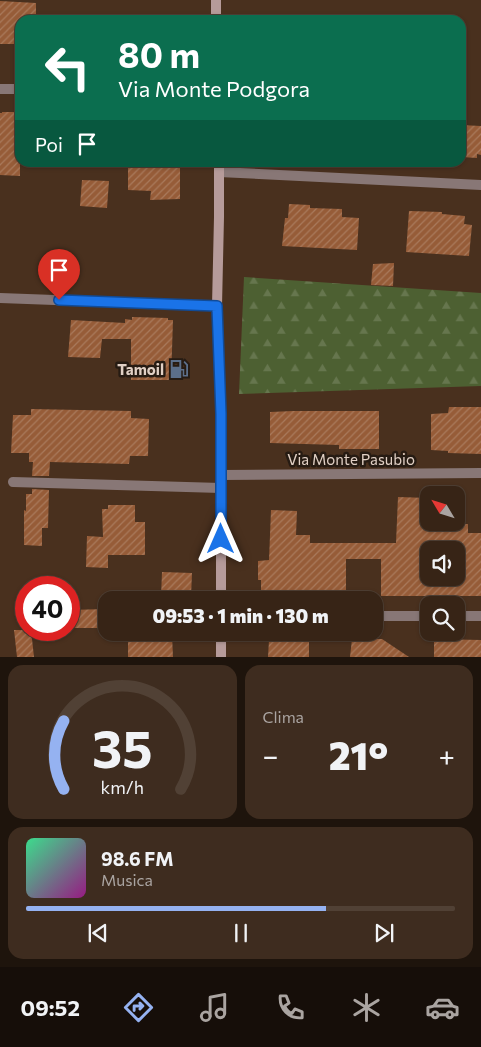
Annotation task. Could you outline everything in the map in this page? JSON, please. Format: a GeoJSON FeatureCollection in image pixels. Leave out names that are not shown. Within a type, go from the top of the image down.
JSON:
{"type":"FeatureCollection","features":[{"type":"Feature","properties":{"kind":"street"},"geometry":{"type":"LineString","coordinates":[[216,0],[216,15]]}},
{"type":"Feature","properties":{"kind":"street"},"geometry":{"type":"LineString","coordinates":[[0,89],[15,90]]}},
{"type":"Feature","properties":{"kind":"street"},"geometry":{"type":"LineString","coordinates":[[221,591],[221,414],[217,306],[219,167],[481,185]]}},
{"type":"Feature","properties":{"kind":"street"},"geometry":{"type":"LineString","coordinates":[[0,298],[217,306]]}},
{"type":"Feature","properties":{"kind":"street","name":"Via Monte Pasubio"},"geometry":{"type":"LineString","coordinates":[[221,475],[481,473]]}},
{"type":"Feature","properties":{"kind":"street"},"geometry":{"type":"LineString","coordinates":[[13,482],[221,488]]}},
{"type":"Feature","properties":{"kind":"street"},"geometry":{"type":"LineString","coordinates":[[383,616],[420,616]]}},
{"type":"Feature","properties":{"kind":"street"},"geometry":{"type":"LineString","coordinates":[[465,616],[481,616]]}},
{"type":"Feature","properties":{"kind":"street"},"geometry":{"type":"LineString","coordinates":[[221,641],[221,657]]}},
{"type":"Feature","properties":{"kind":"green space"},"geometry":{"type":"Polygon","coordinates":[[[244,277],[481,293],[481,386],[239,394],[244,277]]]}},
{"type":"Feature","properties":{"kind":"building"},"geometry":{"type":"Polygon","coordinates":[[[0,1],[36,3],[36,15],[15,15],[15,44],[0,44],[0,1]]]}},
{"type":"Feature","properties":{"kind":"building"},"geometry":{"type":"Polygon","coordinates":[[[15,112],[15,167],[20,167],[20,176],[0,175],[0,113],[15,112]]]}},
{"type":"Feature","properties":{"kind":"building"},"geometry":{"type":"Polygon","coordinates":[[[466,125],[481,126],[481,155],[477,154],[477,158],[466,157],[466,125]]]}},
{"type":"Feature","properties":{"kind":"building"},"geometry":{"type":"Polygon","coordinates":[[[128,167],[180,167],[180,199],[150,200],[151,191],[128,190],[128,167]]]}},
{"type":"Feature","properties":{"kind":"building"},"geometry":{"type":"Polygon","coordinates":[[[82,180],[109,181],[107,208],[80,206],[82,180]]]}},
{"type":"Feature","properties":{"kind":"building"},"geometry":{"type":"Polygon","coordinates":[[[289,204],[310,205],[310,208],[342,209],[342,217],[359,218],[357,250],[282,246],[285,218],[288,218],[289,204]]]}},
{"type":"Feature","properties":{"kind":"building"},"geometry":{"type":"Polygon","coordinates":[[[409,211],[442,212],[442,214],[465,216],[464,224],[472,225],[469,256],[406,252],[409,211]]]}},
{"type":"Feature","properties":{"kind":"building"},"geometry":{"type":"Polygon","coordinates":[[[394,263],[393,286],[371,285],[373,264],[394,263]]]}},
{"type":"Feature","properties":{"kind":"building"},"geometry":{"type":"Polygon","coordinates":[[[132,317],[168,318],[168,320],[173,320],[171,380],[131,380],[131,339],[102,339],[100,358],[68,357],[71,320],[125,323],[125,319],[132,320],[132,317]]]}},
{"type":"Feature","properties":{"kind":"building"},"geometry":{"type":"Polygon","coordinates":[[[449,407],[481,407],[481,454],[448,453],[448,451],[431,450],[431,414],[448,413],[449,407]]]}},
{"type":"Feature","properties":{"kind":"building"},"geometry":{"type":"Polygon","coordinates":[[[31,409],[131,411],[131,418],[149,419],[148,456],[130,456],[129,464],[50,462],[49,476],[32,476],[33,462],[29,462],[29,453],[11,453],[13,415],[31,415],[31,409]]]}},
{"type":"Feature","properties":{"kind":"building"},"geometry":{"type":"Polygon","coordinates":[[[379,411],[379,449],[339,449],[339,445],[270,443],[270,412],[379,411]]]}},
{"type":"Feature","properties":{"kind":"building"},"geometry":{"type":"Polygon","coordinates":[[[32,489],[49,490],[48,528],[42,528],[42,546],[24,545],[26,494],[32,494],[32,489]]]}},
{"type":"Feature","properties":{"kind":"building"},"geometry":{"type":"Polygon","coordinates":[[[398,497],[420,498],[420,531],[465,531],[465,524],[468,524],[468,533],[481,533],[481,596],[383,596],[383,591],[381,591],[381,559],[346,559],[346,591],[261,591],[261,580],[258,580],[258,561],[269,560],[271,510],[297,511],[296,535],[310,535],[310,543],[396,543],[398,497]]]}},
{"type":"Feature","properties":{"kind":"building"},"geometry":{"type":"Polygon","coordinates":[[[108,505],[135,505],[135,522],[145,522],[145,555],[108,555],[108,568],[86,567],[87,536],[103,537],[102,509],[108,509],[108,505]]]}},
{"type":"Feature","properties":{"kind":"building"},"geometry":{"type":"Polygon","coordinates":[[[162,572],[192,573],[191,591],[161,591],[162,572]]]}},
{"type":"Feature","properties":{"kind":"building"},"geometry":{"type":"Polygon","coordinates":[[[98,609],[98,628],[80,628],[80,610],[98,609]]]}},
{"type":"Feature","properties":{"kind":"building"},"geometry":{"type":"Polygon","coordinates":[[[383,640],[409,657],[350,657],[352,641],[383,640]]]}},
{"type":"Feature","properties":{"kind":"building"},"geometry":{"type":"Polygon","coordinates":[[[481,640],[481,657],[434,657],[434,641],[481,640]]]}},
{"type":"Feature","properties":{"kind":"building"},"geometry":{"type":"Polygon","coordinates":[[[15,641],[32,641],[34,657],[17,657],[15,641]]]}},
{"type":"Feature","properties":{"kind":"building"},"geometry":{"type":"Polygon","coordinates":[[[128,641],[172,641],[173,657],[128,657],[128,641]]]}},
{"type":"Feature","properties":{"kind":"building"},"geometry":{"type":"Polygon","coordinates":[[[269,641],[309,641],[309,657],[268,657],[269,641]]]}},
{"type":"Feature","properties":{"kind":"place","name":"Tamoil"},"geometry":{"type":"Point","coordinates":[179,369]}},
{"type":"Feature","properties":{"kind":"route"},"geometry":{"type":"LineString","coordinates":[[59,300],[217,306],[221,414],[221,539]]}}]}
